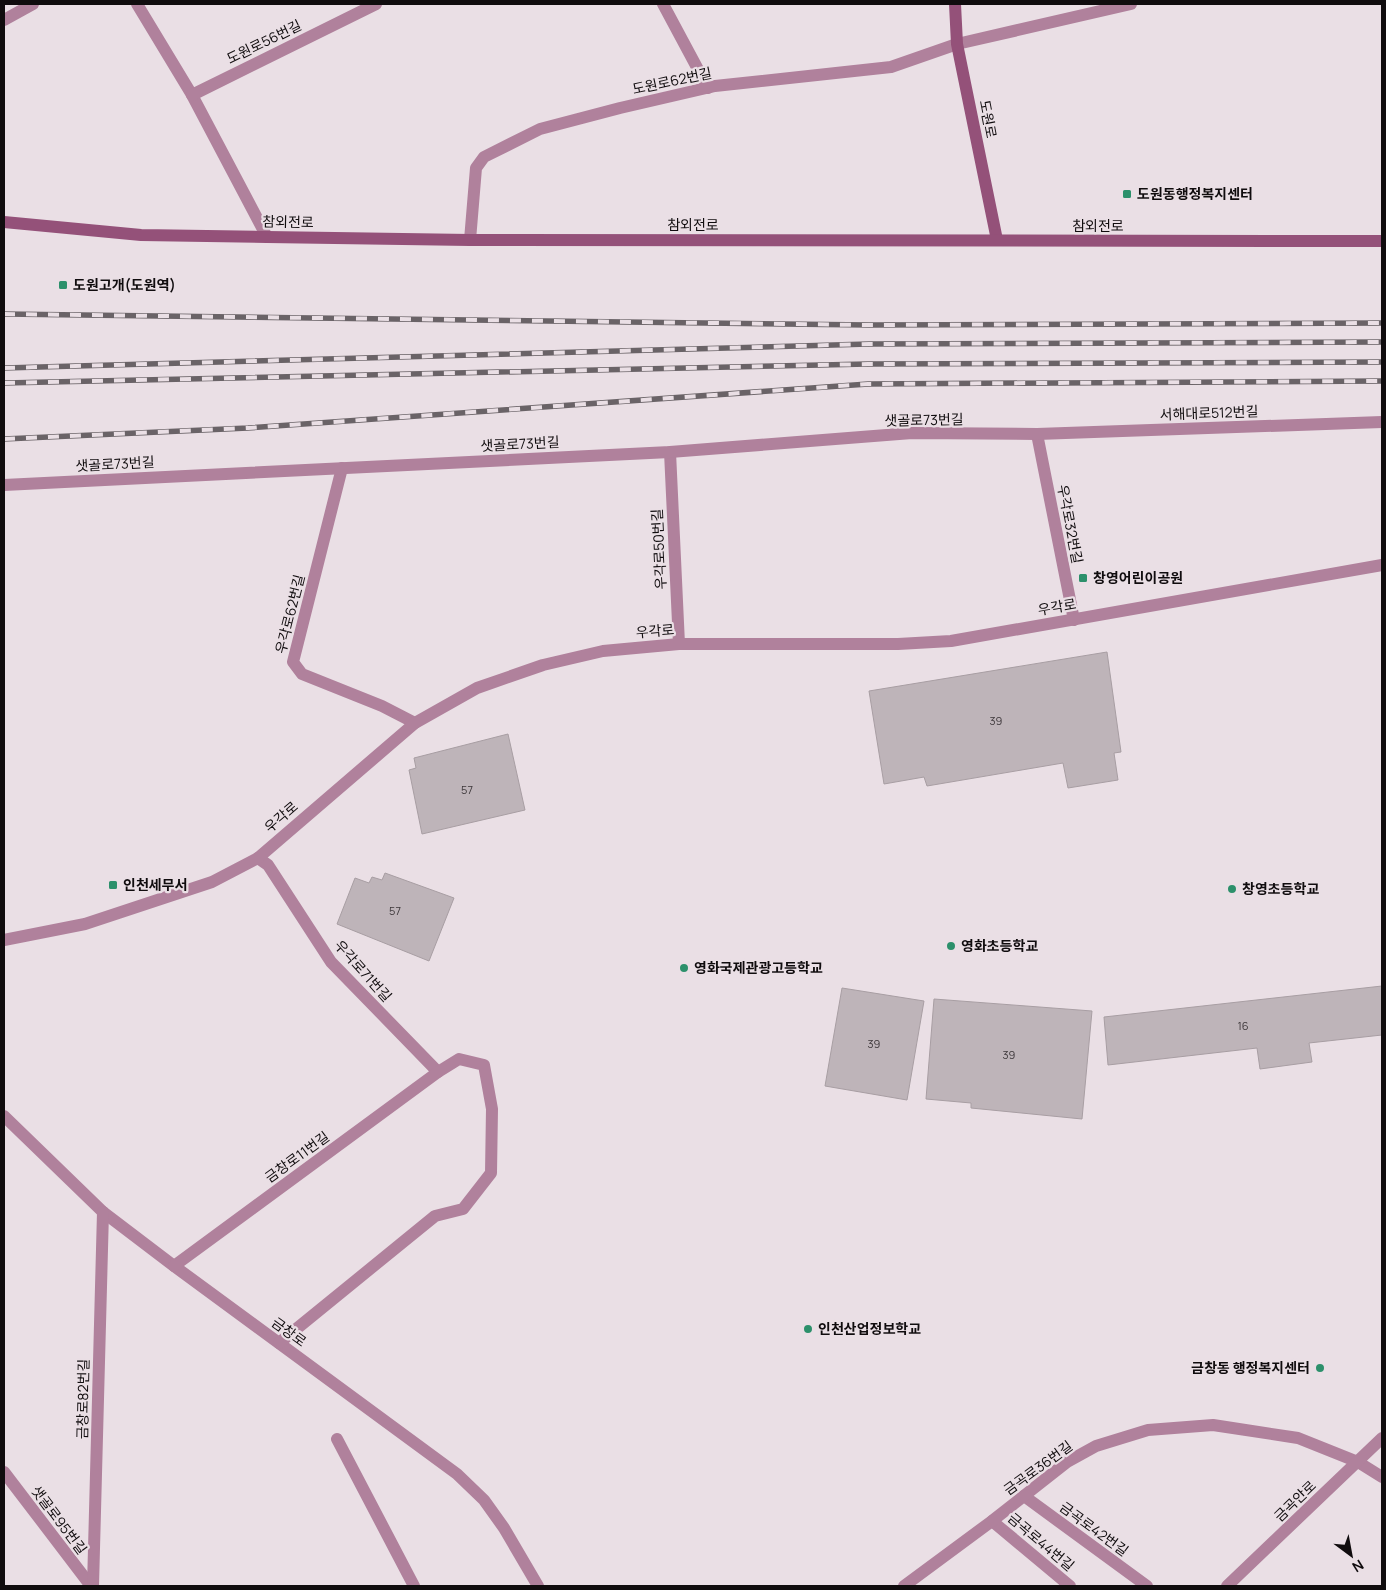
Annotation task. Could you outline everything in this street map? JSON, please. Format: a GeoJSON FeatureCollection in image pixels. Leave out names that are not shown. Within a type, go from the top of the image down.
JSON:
{"type":"FeatureCollection","features":[{"type":"Feature","properties":{"kind":"main road","name":"도원로"},"geometry":{"type":"LineString","coordinates":[[955,4],[957,44],[997,240]]}},
{"type":"Feature","properties":{"kind":"main road","name":"참외전로"},"geometry":{"type":"LineString","coordinates":[[4,222],[141,235],[470,240],[1382,241]]}},
{"type":"Feature","properties":{"kind":"street"},"geometry":{"type":"LineString","coordinates":[[4,20],[33,4]]}},
{"type":"Feature","properties":{"kind":"street"},"geometry":{"type":"LineString","coordinates":[[137,4],[192,94],[267,237]]}},
{"type":"Feature","properties":{"kind":"street","name":"도원로56번길"},"geometry":{"type":"LineString","coordinates":[[192,94],[376,4]]}},
{"type":"Feature","properties":{"kind":"street"},"geometry":{"type":"LineString","coordinates":[[663,4],[708,88]]}},
{"type":"Feature","properties":{"kind":"street","name":"도원로62번길"},"geometry":{"type":"LineString","coordinates":[[470,240],[476,168],[484,157],[540,129],[708,88],[891,67],[957,44],[1131,4]]}},
{"type":"Feature","properties":{"kind":"street","name":"서해대로512번길"},"geometry":{"type":"LineString","coordinates":[[1037,434],[1382,422]]}},
{"type":"Feature","properties":{"kind":"street","name":"샛골로73번길"},"geometry":{"type":"LineString","coordinates":[[4,486],[670,452],[912,433],[1037,434]]}},
{"type":"Feature","properties":{"kind":"street","name":"우각로32번길"},"geometry":{"type":"LineString","coordinates":[[1037,434],[1074,620]]}},
{"type":"Feature","properties":{"kind":"street","name":"우각로50번길"},"geometry":{"type":"LineString","coordinates":[[670,452],[679,644]]}},
{"type":"Feature","properties":{"kind":"street","name":"우각로62번길"},"geometry":{"type":"LineString","coordinates":[[342,468],[293,662],[302,674],[382,706],[415,723]]}},
{"type":"Feature","properties":{"kind":"street","name":"우각로"},"geometry":{"type":"LineString","coordinates":[[4,940],[85,924],[212,882],[258,858],[415,723],[477,688],[543,665],[603,651],[679,644],[898,644],[951,641],[1382,565]]}},
{"type":"Feature","properties":{"kind":"street","name":"우각로71번길"},"geometry":{"type":"LineString","coordinates":[[258,858],[268,864],[331,962],[438,1072]]}},
{"type":"Feature","properties":{"kind":"street","name":"금창로11번길"},"geometry":{"type":"LineString","coordinates":[[174,1266],[438,1072],[459,1059],[484,1065],[492,1110],[491,1173],[463,1209],[435,1216],[279,1343]]}},
{"type":"Feature","properties":{"kind":"street","name":"금창로"},"geometry":{"type":"LineString","coordinates":[[4,1116],[103,1212],[457,1474],[484,1500],[504,1528],[538,1586]]}},
{"type":"Feature","properties":{"kind":"street","name":"금창로82번길"},"geometry":{"type":"LineString","coordinates":[[92,1586],[103,1212]]}},
{"type":"Feature","properties":{"kind":"street","name":"금곡로36번길"},"geometry":{"type":"LineString","coordinates":[[904,1586],[992,1521],[1067,1462],[1096,1446],[1148,1430],[1213,1425],[1298,1438],[1358,1462],[1382,1477]]}},
{"type":"Feature","properties":{"kind":"street","name":"금곡안로"},"geometry":{"type":"LineString","coordinates":[[1227,1586],[1382,1438]]}},
{"type":"Feature","properties":{"kind":"street"},"geometry":{"type":"LineString","coordinates":[[337,1439],[414,1586]]}},
{"type":"Feature","properties":{"kind":"street","name":"샛골로95번길"},"geometry":{"type":"LineString","coordinates":[[4,1472],[92,1586]]}},
{"type":"Feature","properties":{"kind":"street","name":"금곡로42번길"},"geometry":{"type":"LineString","coordinates":[[1024,1496],[1147,1586]]}},
{"type":"Feature","properties":{"kind":"street","name":"금곡로44번길"},"geometry":{"type":"LineString","coordinates":[[992,1521],[1070,1586]]}},
{"type":"Feature","properties":{"kind":"building"},"geometry":{"type":"Polygon","coordinates":[[[1107,652],[1121,752],[1114,753],[1118,780],[1068,788],[1063,763],[927,786],[924,777],[884,784],[869,691],[1107,652]]]}},
{"type":"Feature","properties":{"kind":"building"},"geometry":{"type":"Polygon","coordinates":[[[508,734],[525,810],[422,834],[409,770],[416,768],[414,758],[508,734]]]}},
{"type":"Feature","properties":{"kind":"building"},"geometry":{"type":"Polygon","coordinates":[[[385,873],[454,898],[429,961],[337,924],[355,878],[369,883],[372,877],[382,880],[385,873]]]}},
{"type":"Feature","properties":{"kind":"building"},"geometry":{"type":"Polygon","coordinates":[[[1382,986],[1382,1035],[1309,1043],[1312,1062],[1260,1069],[1257,1048],[1108,1065],[1104,1017],[1382,986]]]}},
{"type":"Feature","properties":{"kind":"building"},"geometry":{"type":"Polygon","coordinates":[[[842,988],[924,1001],[907,1100],[825,1086],[842,988]]]}},
{"type":"Feature","properties":{"kind":"building"},"geometry":{"type":"Polygon","coordinates":[[[934,999],[1092,1011],[1082,1119],[971,1108],[971,1103],[926,1099],[934,999]]]}},
{"type":"Feature","properties":{"kind":"railway"},"geometry":{"type":"LineString","coordinates":[[4,314],[869,325],[1382,323]]}},
{"type":"Feature","properties":{"kind":"railway"},"geometry":{"type":"LineString","coordinates":[[4,368],[869,344],[1382,342]]}},
{"type":"Feature","properties":{"kind":"railway"},"geometry":{"type":"LineString","coordinates":[[4,383],[868,364],[1382,362]]}},
{"type":"Feature","properties":{"kind":"railway"},"geometry":{"type":"LineString","coordinates":[[4,439],[248,428],[868,384],[1382,381]]}},
{"type":"Feature","properties":{"kind":"place","name":"도원동행정복지센터"},"geometry":{"type":"Point","coordinates":[1127,194]}},
{"type":"Feature","properties":{"kind":"place","name":"도원고개(도원역)"},"geometry":{"type":"Point","coordinates":[63,285]}},
{"type":"Feature","properties":{"kind":"place","name":"창영어린이공원"},"geometry":{"type":"Point","coordinates":[1083,578]}},
{"type":"Feature","properties":{"kind":"place","name":"인천세무서"},"geometry":{"type":"Point","coordinates":[113,885]}},
{"type":"Feature","properties":{"kind":"place","name":"창영초등학교"},"geometry":{"type":"Point","coordinates":[1232,889]}},
{"type":"Feature","properties":{"kind":"place","name":"영화초등학교"},"geometry":{"type":"Point","coordinates":[951,946]}},
{"type":"Feature","properties":{"kind":"place","name":"영화국제관광고등학교"},"geometry":{"type":"Point","coordinates":[684,968]}},
{"type":"Feature","properties":{"kind":"place","name":"인천산업정보학교"},"geometry":{"type":"Point","coordinates":[808,1329]}},
{"type":"Feature","properties":{"kind":"place","name":"금창동 행정복지센터"},"geometry":{"type":"Point","coordinates":[1320,1368]}}]}
